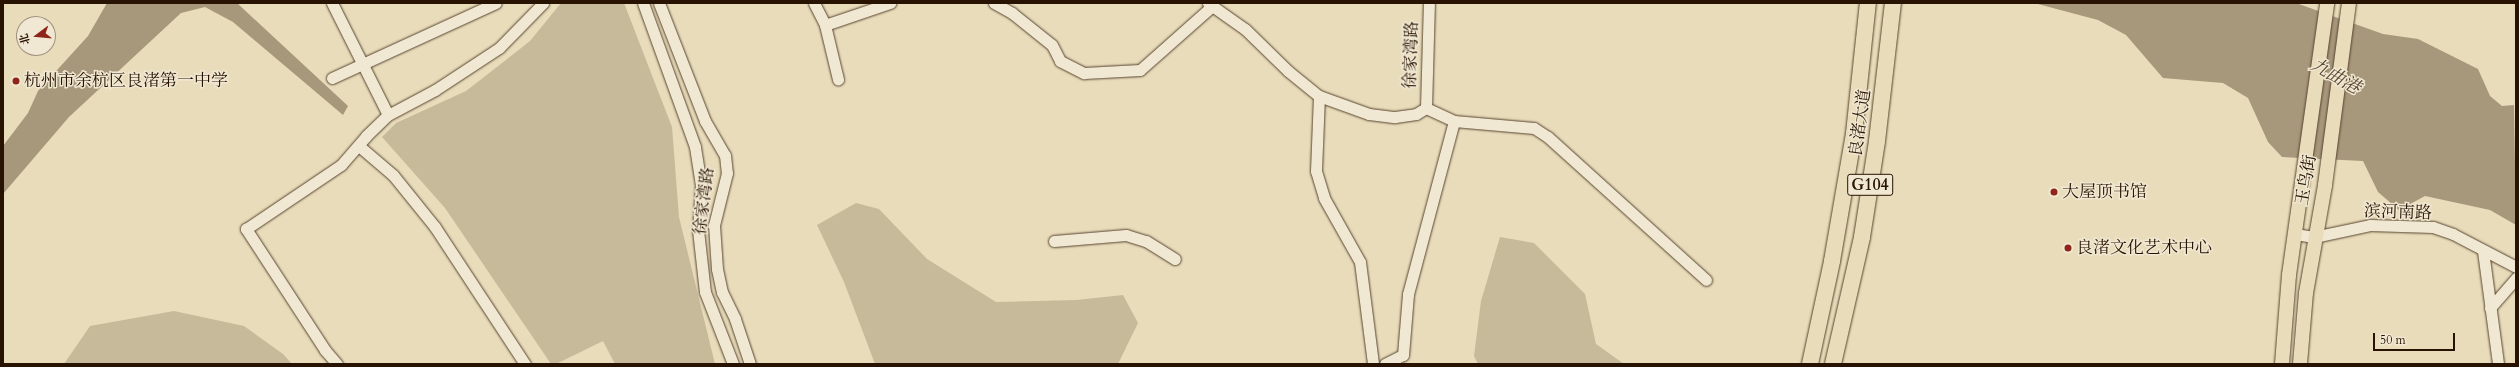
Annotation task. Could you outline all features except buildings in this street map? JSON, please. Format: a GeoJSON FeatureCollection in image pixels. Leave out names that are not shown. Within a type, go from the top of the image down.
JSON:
{"type":"FeatureCollection","features":[{"type":"Feature","properties":{"kind":"highway","name":"良渚大道"},"geometry":{"type":"LineString","coordinates":[[1810,364],[1832,261],[1854,133],[1868,3]]}},
{"type":"Feature","properties":{"kind":"highway","name":"良渚大道"},"geometry":{"type":"LineString","coordinates":[[1833,364],[1862,237],[1884,84],[1893,3]]}},
{"type":"Feature","properties":{"kind":"main road","name":"玉鸟街"},"geometry":{"type":"LineString","coordinates":[[2282,364],[2295,234],[2327,3]]}},
{"type":"Feature","properties":{"kind":"main road","name":"玉鸟街"},"geometry":{"type":"LineString","coordinates":[[2300,364],[2314,237],[2325,185],[2349,3]]}},
{"type":"Feature","properties":{"kind":"street"},"geometry":{"type":"LineString","coordinates":[[332,3],[388,115]]}},
{"type":"Feature","properties":{"kind":"street"},"geometry":{"type":"LineString","coordinates":[[332,78],[496,3]]}},
{"type":"Feature","properties":{"kind":"street"},"geometry":{"type":"LineString","coordinates":[[337,364],[325,350],[246,229],[341,165],[388,115],[435,90],[499,48],[543,3]]}},
{"type":"Feature","properties":{"kind":"street","name":"徐家湾路"},"geometry":{"type":"LineString","coordinates":[[643,3],[695,147],[701,186],[698,230],[704,292],[732,364]]}},
{"type":"Feature","properties":{"kind":"street","name":"徐家湾路"},"geometry":{"type":"LineString","coordinates":[[659,3],[705,121],[725,155],[727,173],[714,225],[717,269],[722,292],[735,318],[750,364]]}},
{"type":"Feature","properties":{"kind":"street"},"geometry":{"type":"LineString","coordinates":[[814,3],[825,25],[838,78]]}},
{"type":"Feature","properties":{"kind":"street"},"geometry":{"type":"LineString","coordinates":[[825,25],[890,3]]}},
{"type":"Feature","properties":{"kind":"street"},"geometry":{"type":"LineString","coordinates":[[994,3],[1012,13],[1052,45],[1060,61],[1084,73],[1140,70],[1210,5],[1245,29],[1288,71],[1319,96],[1369,114],[1402,116],[1416,114],[1426,108],[1454,121],[1534,128],[1548,137],[1706,280]]}},
{"type":"Feature","properties":{"kind":"street","name":"徐家湾路"},"geometry":{"type":"LineString","coordinates":[[1426,108],[1429,3]]}},
{"type":"Feature","properties":{"kind":"street"},"geometry":{"type":"LineString","coordinates":[[1319,96],[1316,171],[1324,198],[1360,262],[1373,364]]}},
{"type":"Feature","properties":{"kind":"street"},"geometry":{"type":"LineString","coordinates":[[1384,364],[1403,355],[1408,294],[1454,121]]}},
{"type":"Feature","properties":{"kind":"street"},"geometry":{"type":"LineString","coordinates":[[359,146],[392,175],[435,227],[525,364]]}},
{"type":"Feature","properties":{"kind":"street","name":"滨河南路"},"geometry":{"type":"LineString","coordinates":[[2295,234],[2314,237],[2370,225],[2433,227],[2453,234],[2516,268]]}},
{"type":"Feature","properties":{"kind":"street"},"geometry":{"type":"LineString","coordinates":[[1054,240],[1126,235],[1146,241],[1175,259]]}},
{"type":"Feature","properties":{"kind":"street"},"geometry":{"type":"LineString","coordinates":[[2483,251],[2498,364]]}},
{"type":"Feature","properties":{"kind":"street"},"geometry":{"type":"LineString","coordinates":[[2490,308],[2516,278]]}},
{"type":"Feature","properties":{"kind":"shaded area"},"geometry":{"type":"Polygon","coordinates":[[[561,3],[624,3],[672,127],[679,217],[715,364],[615,364],[603,341],[556,364],[551,364],[445,208],[382,137],[396,123],[466,91],[530,41],[561,3]]]}},
{"type":"Feature","properties":{"kind":"shaded area"},"geometry":{"type":"Polygon","coordinates":[[[856,203],[879,209],[927,259],[996,302],[1076,300],[1123,295],[1138,323],[1118,364],[875,364],[844,282],[817,225],[856,203]]]}},
{"type":"Feature","properties":{"kind":"shaded area"},"geometry":{"type":"Polygon","coordinates":[[[1500,237],[1534,243],[1585,294],[1596,344],[1624,364],[1478,364],[1474,356],[1481,301],[1500,237]]]}},
{"type":"Feature","properties":{"kind":"shaded area"},"geometry":{"type":"Polygon","coordinates":[[[174,311],[244,326],[283,354],[292,364],[64,364],[90,326],[174,311]]]}},
{"type":"Feature","properties":{"kind":"water"},"geometry":{"type":"Polygon","coordinates":[[[107,3],[237,3],[348,106],[343,115],[233,22],[205,7],[181,13],[69,117],[3,194],[3,146],[28,113],[38,91],[88,36],[107,3]]]}},
{"type":"Feature","properties":{"kind":"water","name":"九曲港"},"geometry":{"type":"Polygon","coordinates":[[[2034,3],[2296,3],[2383,34],[2418,39],[2478,69],[2490,96],[2502,106],[2514,105],[2516,225],[2490,210],[2425,196],[2399,210],[2378,192],[2363,161],[2282,157],[2268,142],[2248,98],[2223,83],[2163,78],[2126,35],[2098,20],[2034,3]]]}},
{"type":"Feature","properties":{"kind":"place","name":"杭州市余杭区良渚第一中学"},"geometry":{"type":"Point","coordinates":[16,81]}},
{"type":"Feature","properties":{"kind":"place","name":"大屋顶书馆"},"geometry":{"type":"Point","coordinates":[2054,192]}},
{"type":"Feature","properties":{"kind":"place","name":"良渚文化艺术中心"},"geometry":{"type":"Point","coordinates":[2068,248]}}]}
